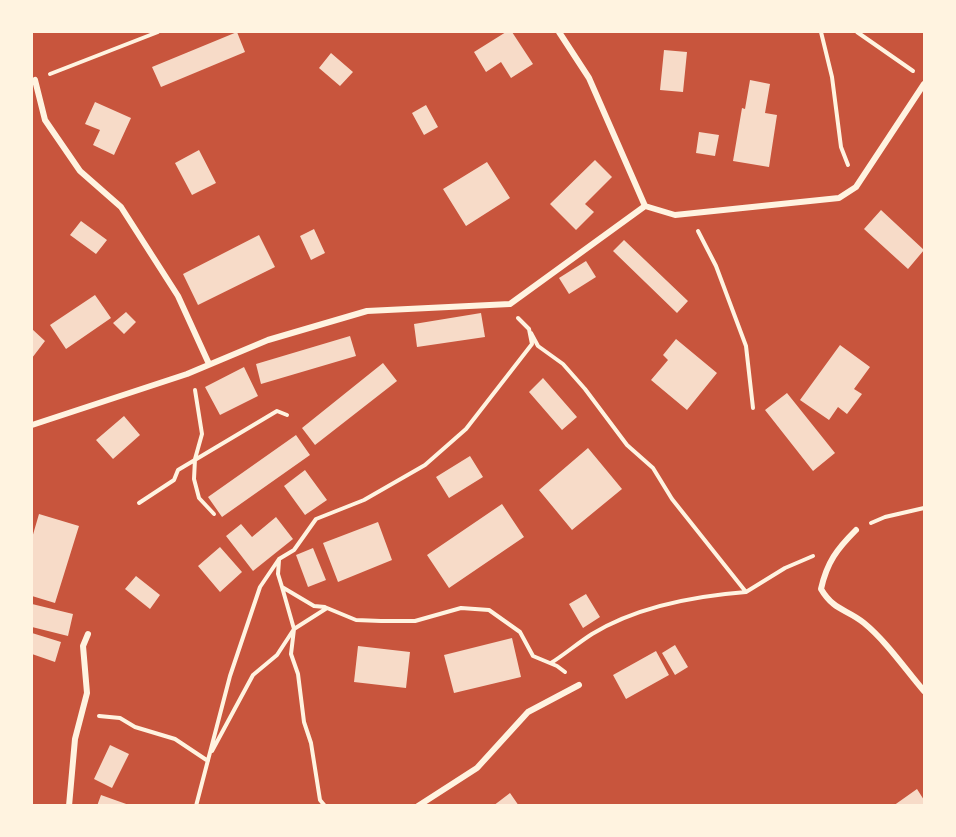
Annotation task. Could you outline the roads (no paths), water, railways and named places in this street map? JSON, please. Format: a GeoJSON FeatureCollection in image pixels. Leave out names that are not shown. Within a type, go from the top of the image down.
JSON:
{"type":"FeatureCollection","features":[{"type":"Feature","properties":{"kind":"street"},"geometry":{"type":"LineString","coordinates":[[559,32],[590,78],[645,206]]}},
{"type":"Feature","properties":{"kind":"street"},"geometry":{"type":"LineString","coordinates":[[33,81],[45,120],[80,171],[120,207],[178,296],[209,364]]}},
{"type":"Feature","properties":{"kind":"street"},"geometry":{"type":"LineString","coordinates":[[645,206],[675,215],[839,198],[856,188],[924,84]]}},
{"type":"Feature","properties":{"kind":"street"},"geometry":{"type":"LineString","coordinates":[[32,425],[187,374],[268,340],[367,311],[510,304],[645,206]]}},
{"type":"Feature","properties":{"kind":"street"},"geometry":{"type":"LineString","coordinates":[[856,530],[833,553],[825,571],[821,589],[829,602],[864,622],[924,691]]}},
{"type":"Feature","properties":{"kind":"street"},"geometry":{"type":"LineString","coordinates":[[69,806],[75,739],[87,693],[83,646],[88,634]]}},
{"type":"Feature","properties":{"kind":"street"},"geometry":{"type":"LineString","coordinates":[[420,805],[477,768],[528,712],[579,685]]}}]}
